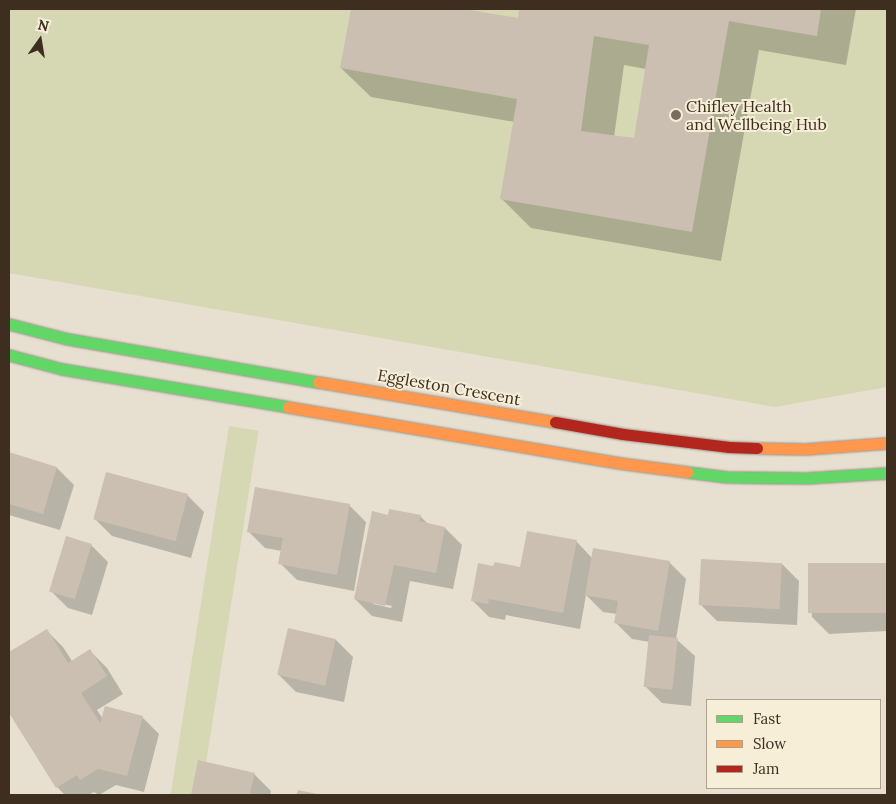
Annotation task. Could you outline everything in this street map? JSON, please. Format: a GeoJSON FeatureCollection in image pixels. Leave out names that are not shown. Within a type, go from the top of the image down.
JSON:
{"type":"FeatureCollection","features":[{"type":"Feature","properties":{"kind":"street","name":"Eggleston Crescent"},"geometry":{"type":"LineString","coordinates":[[9,324],[68,339],[623,434],[729,447],[805,449],[887,443]]}},
{"type":"Feature","properties":{"kind":"street"},"geometry":{"type":"LineString","coordinates":[[9,355],[62,369],[619,463],[727,478],[806,478],[887,473]]}},
{"type":"Feature","properties":{"kind":"green space"},"geometry":{"type":"Polygon","coordinates":[[[9,9],[887,9],[887,387],[775,407],[9,273],[9,9]]]}},
{"type":"Feature","properties":{"kind":"green space"},"geometry":{"type":"Polygon","coordinates":[[[229,426],[259,431],[201,795],[171,795],[229,426]]]}},
{"type":"Feature","properties":{"kind":"building","name":"Chifley Health and Wellbeing Hub"},"geometry":{"type":"Polygon","coordinates":[[[351,9],[464,9],[518,18],[519,9],[821,9],[817,36],[729,21],[692,232],[500,199],[517,99],[340,68],[351,9]],[[594,36],[581,131],[634,138],[649,45],[594,36]]]}},
{"type":"Feature","properties":{"kind":"building"},"geometry":{"type":"Polygon","coordinates":[[[9,452],[57,467],[43,514],[9,504],[9,452]]]}},
{"type":"Feature","properties":{"kind":"building"},"geometry":{"type":"Polygon","coordinates":[[[106,472],[188,494],[175,541],[93,519],[106,472]]]}},
{"type":"Feature","properties":{"kind":"building"},"geometry":{"type":"Polygon","coordinates":[[[255,487],[350,504],[337,575],[278,564],[283,538],[247,532],[255,487]]]}},
{"type":"Feature","properties":{"kind":"building"},"geometry":{"type":"Polygon","coordinates":[[[389,509],[421,515],[419,521],[445,527],[436,573],[394,565],[385,606],[354,599],[372,511],[388,515],[389,509]]]}},
{"type":"Feature","properties":{"kind":"building"},"geometry":{"type":"Polygon","coordinates":[[[527,531],[577,540],[563,613],[489,599],[488,604],[471,601],[478,563],[493,566],[495,562],[520,567],[527,531]]]}},
{"type":"Feature","properties":{"kind":"building"},"geometry":{"type":"Polygon","coordinates":[[[66,536],[92,544],[75,599],[49,591],[66,536]]]}},
{"type":"Feature","properties":{"kind":"building"},"geometry":{"type":"Polygon","coordinates":[[[593,548],[670,561],[658,631],[614,623],[618,601],[585,595],[593,548]]]}},
{"type":"Feature","properties":{"kind":"building"},"geometry":{"type":"Polygon","coordinates":[[[701,559],[782,563],[779,609],[699,605],[701,559]]]}},
{"type":"Feature","properties":{"kind":"building"},"geometry":{"type":"Polygon","coordinates":[[[808,563],[887,563],[887,613],[808,613],[808,563]]]}},
{"type":"Feature","properties":{"kind":"building"},"geometry":{"type":"Polygon","coordinates":[[[288,628],[336,639],[325,686],[277,675],[288,628]]]}},
{"type":"Feature","properties":{"kind":"building"},"geometry":{"type":"Polygon","coordinates":[[[47,629],[68,663],[90,649],[107,676],[81,693],[100,723],[105,706],[143,716],[127,776],[98,769],[80,780],[77,775],[56,788],[9,713],[9,652],[47,629]]]}},
{"type":"Feature","properties":{"kind":"building"},"geometry":{"type":"Polygon","coordinates":[[[649,635],[678,638],[672,690],[644,687],[649,635]]]}},
{"type":"Feature","properties":{"kind":"building"},"geometry":{"type":"Polygon","coordinates":[[[198,760],[255,773],[250,793],[258,795],[191,795],[198,760]]]}},
{"type":"Feature","properties":{"kind":"building"},"geometry":{"type":"Polygon","coordinates":[[[298,790],[317,794],[317,795],[296,795],[298,790]]]}},
{"type":"Feature","properties":{"kind":"traffic: fast"},"geometry":{"type":"LineString","coordinates":[[9,324],[68,339],[318,382]]}},
{"type":"Feature","properties":{"kind":"traffic: fast"},"geometry":{"type":"LineString","coordinates":[[9,355],[62,369],[288,407]]}},
{"type":"Feature","properties":{"kind":"traffic: fast"},"geometry":{"type":"LineString","coordinates":[[687,472],[727,477],[806,478],[887,473]]}},
{"type":"Feature","properties":{"kind":"traffic: slow"},"geometry":{"type":"LineString","coordinates":[[318,382],[555,422]]}},
{"type":"Feature","properties":{"kind":"traffic: slow"},"geometry":{"type":"LineString","coordinates":[[288,407],[619,463],[687,472]]}},
{"type":"Feature","properties":{"kind":"traffic: slow"},"geometry":{"type":"LineString","coordinates":[[757,448],[805,449],[887,443]]}},
{"type":"Feature","properties":{"kind":"traffic: jam"},"geometry":{"type":"LineString","coordinates":[[555,422],[623,434],[729,447],[757,448]]}},
{"type":"Feature","properties":{"kind":"place","name":"Chifley Health and Wellbeing Hub"},"geometry":{"type":"Point","coordinates":[676,115]}}]}
